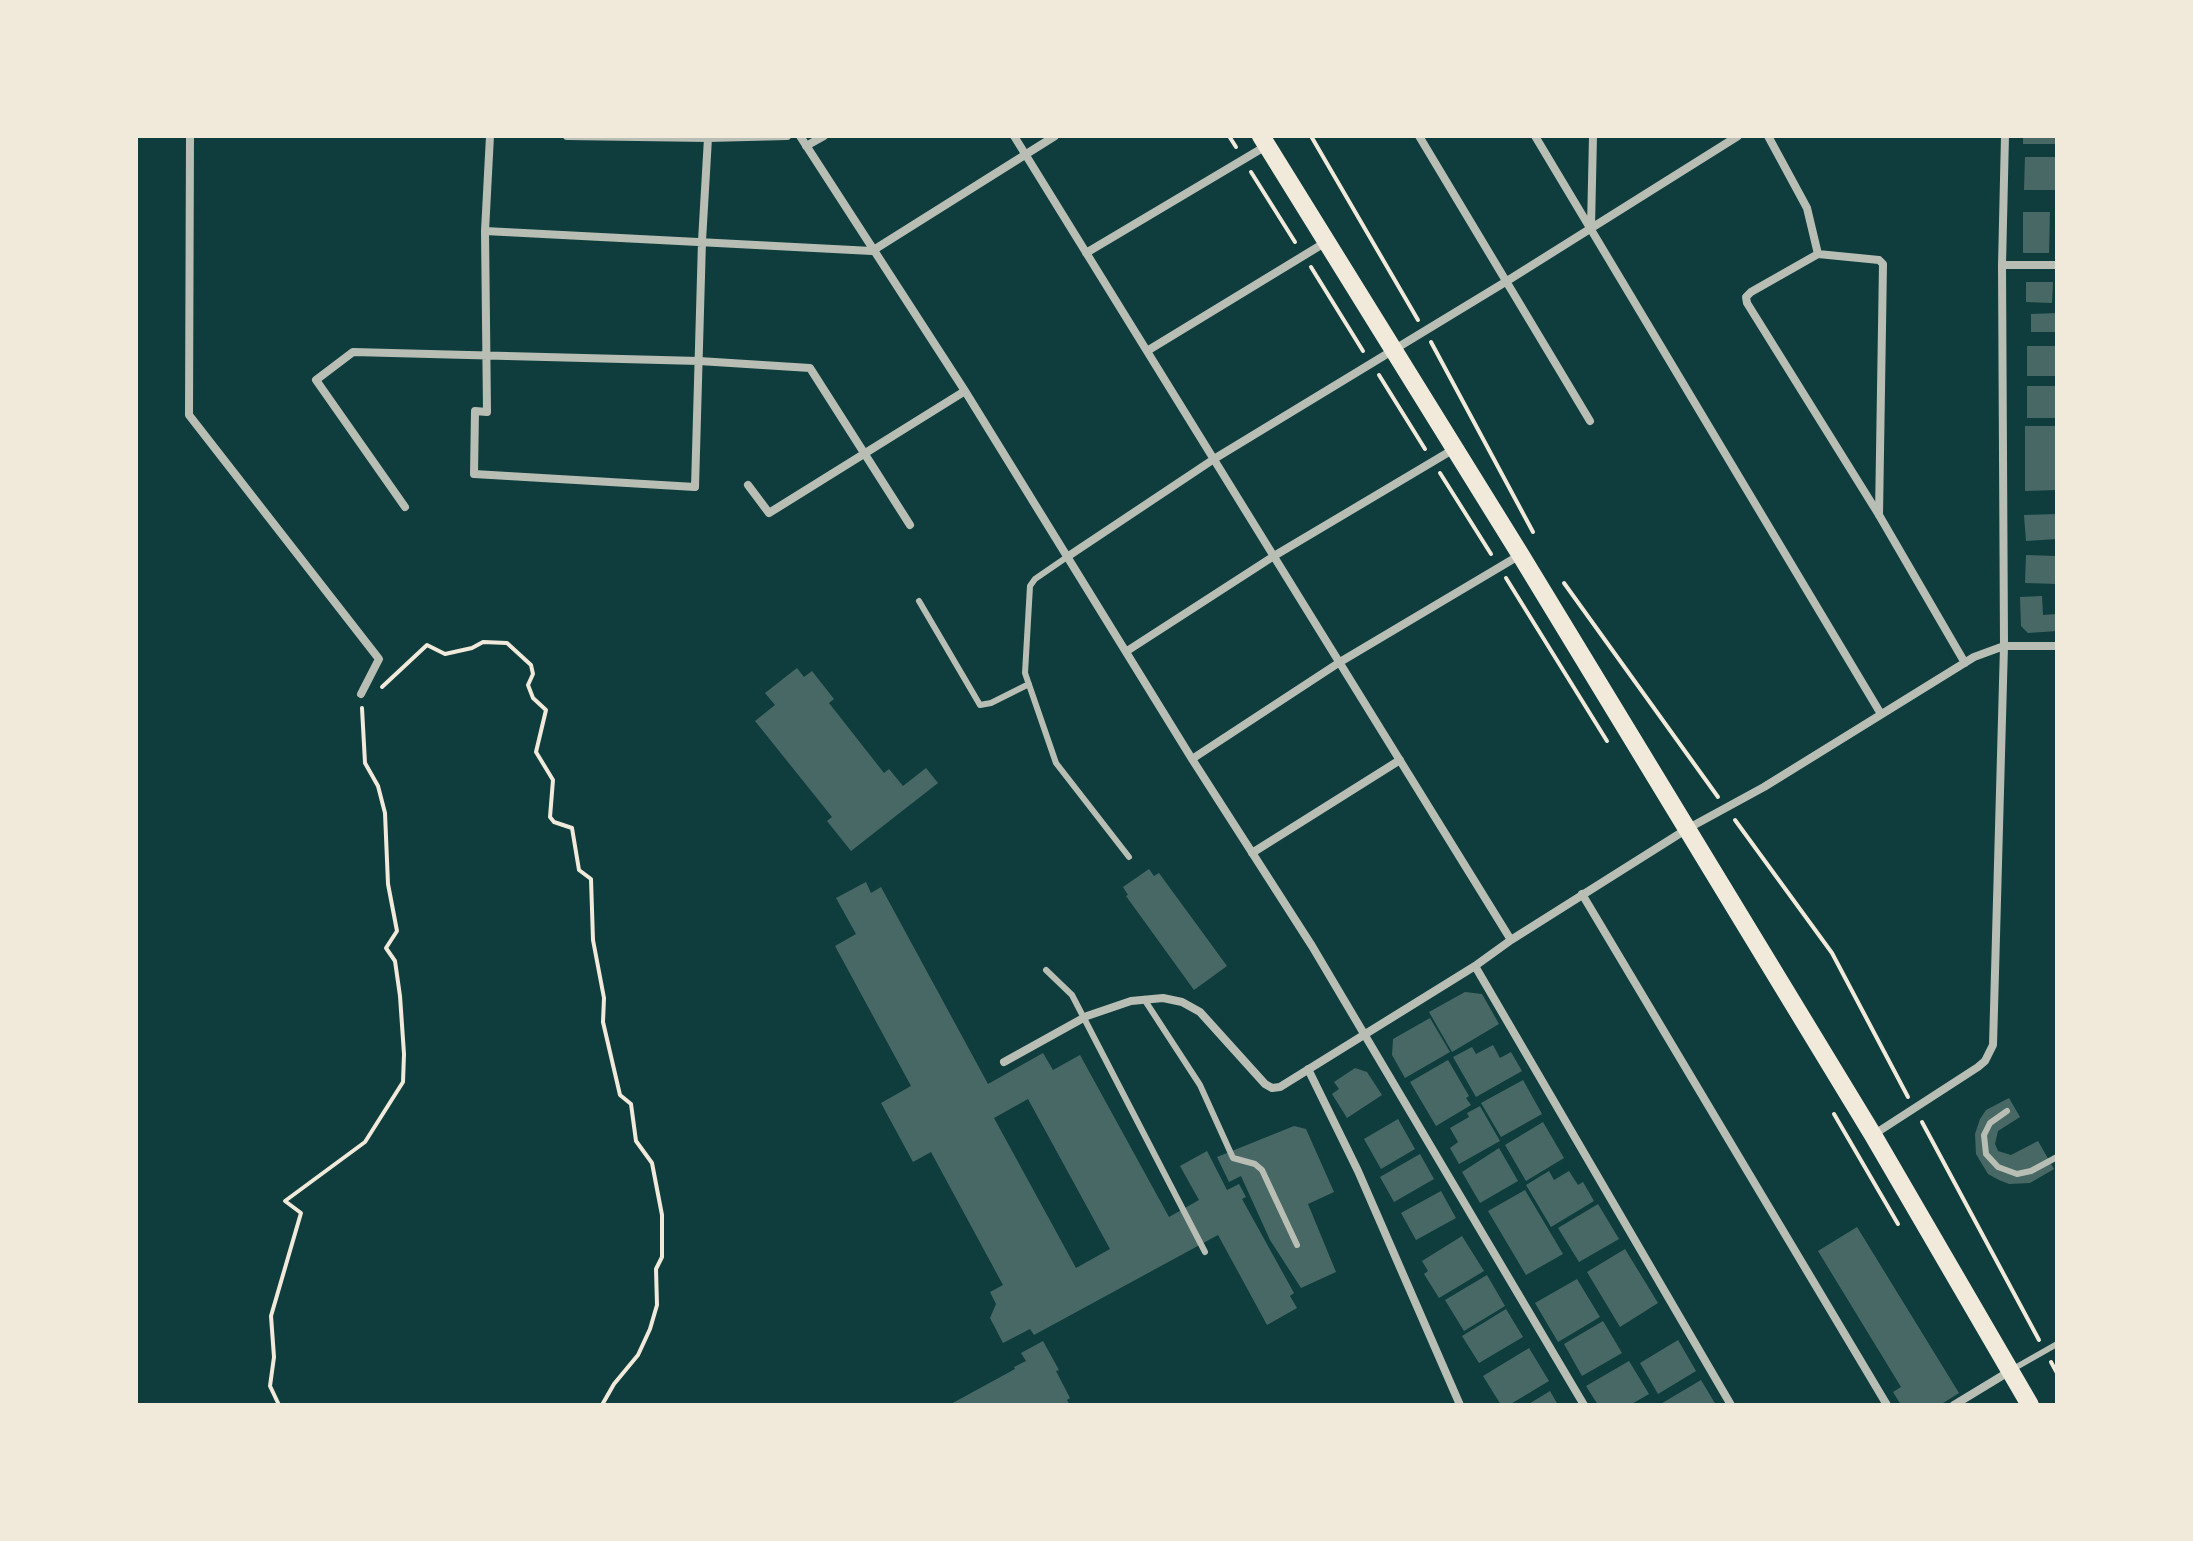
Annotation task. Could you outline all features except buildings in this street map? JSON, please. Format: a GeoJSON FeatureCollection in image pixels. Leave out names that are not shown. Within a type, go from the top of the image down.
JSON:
{"type":"FeatureCollection","features":[{"type":"Feature","properties":{"kind":"main road"},"geometry":{"type":"LineString","coordinates":[[1264,141],[1520,554],[1873,1135],[2030,1405]]}},
{"type":"Feature","properties":{"kind":"street"},"geometry":{"type":"LineString","coordinates":[[190,136],[189,415],[379,659],[361,694]]}},
{"type":"Feature","properties":{"kind":"street"},"geometry":{"type":"LineString","coordinates":[[490,136],[485,231],[487,412],[475,411],[474,474],[695,487],[708,138]]}},
{"type":"Feature","properties":{"kind":"street"},"geometry":{"type":"LineString","coordinates":[[567,136],[787,136]]}},
{"type":"Feature","properties":{"kind":"street"},"geometry":{"type":"LineString","coordinates":[[800,136],[965,391],[1365,1033],[1584,1405]]}},
{"type":"Feature","properties":{"kind":"street"},"geometry":{"type":"LineString","coordinates":[[806,146],[824,136]]}},
{"type":"Feature","properties":{"kind":"street"},"geometry":{"type":"LineString","coordinates":[[1014,136],[1511,940]]}},
{"type":"Feature","properties":{"kind":"street"},"geometry":{"type":"LineString","coordinates":[[485,231],[872,251],[1055,136]]}},
{"type":"Feature","properties":{"kind":"street"},"geometry":{"type":"LineString","coordinates":[[1419,136],[1590,421]]}},
{"type":"Feature","properties":{"kind":"street"},"geometry":{"type":"LineString","coordinates":[[1535,136],[1881,714]]}},
{"type":"Feature","properties":{"kind":"street"},"geometry":{"type":"LineString","coordinates":[[1591,227],[1593,136]]}},
{"type":"Feature","properties":{"kind":"street"},"geometry":{"type":"LineString","coordinates":[[1067,557],[1214,459],[1425,332],[1738,136]]}},
{"type":"Feature","properties":{"kind":"street"},"geometry":{"type":"LineString","coordinates":[[1768,136],[1807,208],[1818,254]]}},
{"type":"Feature","properties":{"kind":"street"},"geometry":{"type":"LineString","coordinates":[[1873,1135],[1978,1067],[1985,1061],[1993,1045],[2004,646],[2002,265],[2005,136]]}},
{"type":"Feature","properties":{"kind":"street"},"geometry":{"type":"LineString","coordinates":[[1086,253],[1243,159],[1264,141]]}},
{"type":"Feature","properties":{"kind":"street"},"geometry":{"type":"LineString","coordinates":[[1147,351],[1326,242]]}},
{"type":"Feature","properties":{"kind":"street"},"geometry":{"type":"LineString","coordinates":[[1879,515],[1883,264],[1879,260],[1818,254],[1751,292],[1746,300],[1879,515],[1965,663]]}},
{"type":"Feature","properties":{"kind":"street"},"geometry":{"type":"LineString","coordinates":[[2002,265],[2057,265]]}},
{"type":"Feature","properties":{"kind":"street"},"geometry":{"type":"LineString","coordinates":[[405,507],[316,380],[353,352],[699,361],[810,368],[910,525]]}},
{"type":"Feature","properties":{"kind":"street"},"geometry":{"type":"LineString","coordinates":[[748,485],[769,513],[965,391]]}},
{"type":"Feature","properties":{"kind":"street"},"geometry":{"type":"LineString","coordinates":[[1127,651],[1274,556],[1455,448]]}},
{"type":"Feature","properties":{"kind":"street"},"geometry":{"type":"LineString","coordinates":[[1192,759],[1340,662],[1520,554]]}},
{"type":"Feature","properties":{"kind":"street"},"geometry":{"type":"LineString","coordinates":[[1004,1062],[1084,1018],[1116,1005],[1163,998],[1191,1006],[1200,1012],[1272,1088],[1475,966],[1687,829],[1984,652],[2004,646],[2057,646]]}},
{"type":"Feature","properties":{"kind":"street"},"geometry":{"type":"LineString","coordinates":[[1252,853],[1400,760]]}},
{"type":"Feature","properties":{"kind":"street"},"geometry":{"type":"LineString","coordinates":[[1582,894],[1887,1405]]}},
{"type":"Feature","properties":{"kind":"street"},"geometry":{"type":"LineString","coordinates":[[1475,966],[1731,1405]]}},
{"type":"Feature","properties":{"kind":"street"},"geometry":{"type":"LineString","coordinates":[[1308,1069],[1365,1186],[1460,1405]]}},
{"type":"Feature","properties":{"kind":"street"},"geometry":{"type":"LineString","coordinates":[[1954,1405],[2010,1371]]}},
{"type":"Feature","properties":{"kind":"lane"},"geometry":{"type":"LineString","coordinates":[[1067,557],[1035,579],[1030,586],[1024,659],[1029,684],[1056,763],[1129,857]]}},
{"type":"Feature","properties":{"kind":"lane"},"geometry":{"type":"LineString","coordinates":[[919,601],[980,705],[987,705],[1029,684]]}},
{"type":"Feature","properties":{"kind":"lane"},"geometry":{"type":"LineString","coordinates":[[1046,970],[1072,995],[1205,1252]]}},
{"type":"Feature","properties":{"kind":"lane"},"geometry":{"type":"LineString","coordinates":[[1144,999],[1200,1085],[1233,1158],[1255,1164],[1262,1170],[1297,1245]]}},
{"type":"Feature","properties":{"kind":"lane"},"geometry":{"type":"LineString","coordinates":[[2007,1111],[1985,1128],[1986,1154],[1992,1161],[2007,1172],[2017,1174],[2031,1171],[2056,1158]]}},
{"type":"Feature","properties":{"kind":"lane"},"geometry":{"type":"LineString","coordinates":[[2010,1371],[2057,1344]]}},
{"type":"Feature","properties":{"kind":"path"},"geometry":{"type":"LineString","coordinates":[[1229,136],[1612,749]]}},
{"type":"Feature","properties":{"kind":"path"},"geometry":{"type":"LineString","coordinates":[[1311,136],[1425,332],[1535,535]]}},
{"type":"Feature","properties":{"kind":"path"},"geometry":{"type":"LineString","coordinates":[[1558,575],[1832,953],[2057,1373]]}},
{"type":"Feature","properties":{"kind":"path"},"geometry":{"type":"LineString","coordinates":[[279,1405],[270,1386],[274,1357],[271,1316],[301,1213],[285,1201],[365,1142],[403,1082],[404,1054],[398,984],[395,961],[386,948],[397,931],[388,884],[385,813],[378,786],[365,763],[361,694],[387,685],[427,645],[445,654],[472,648],[483,642],[507,643],[531,665],[533,674],[528,685],[533,698],[546,710],[536,752],[553,780],[550,817],[554,822],[572,828],[579,870],[591,879],[593,940],[604,998],[603,1022],[620,1095],[631,1104],[636,1141],[652,1163],[662,1215],[662,1257],[656,1269],[657,1305],[650,1329],[638,1355],[614,1384],[602,1405]]}},
{"type":"Feature","properties":{"kind":"path"},"geometry":{"type":"LineString","coordinates":[[1830,1107],[1902,1231]]}}]}
